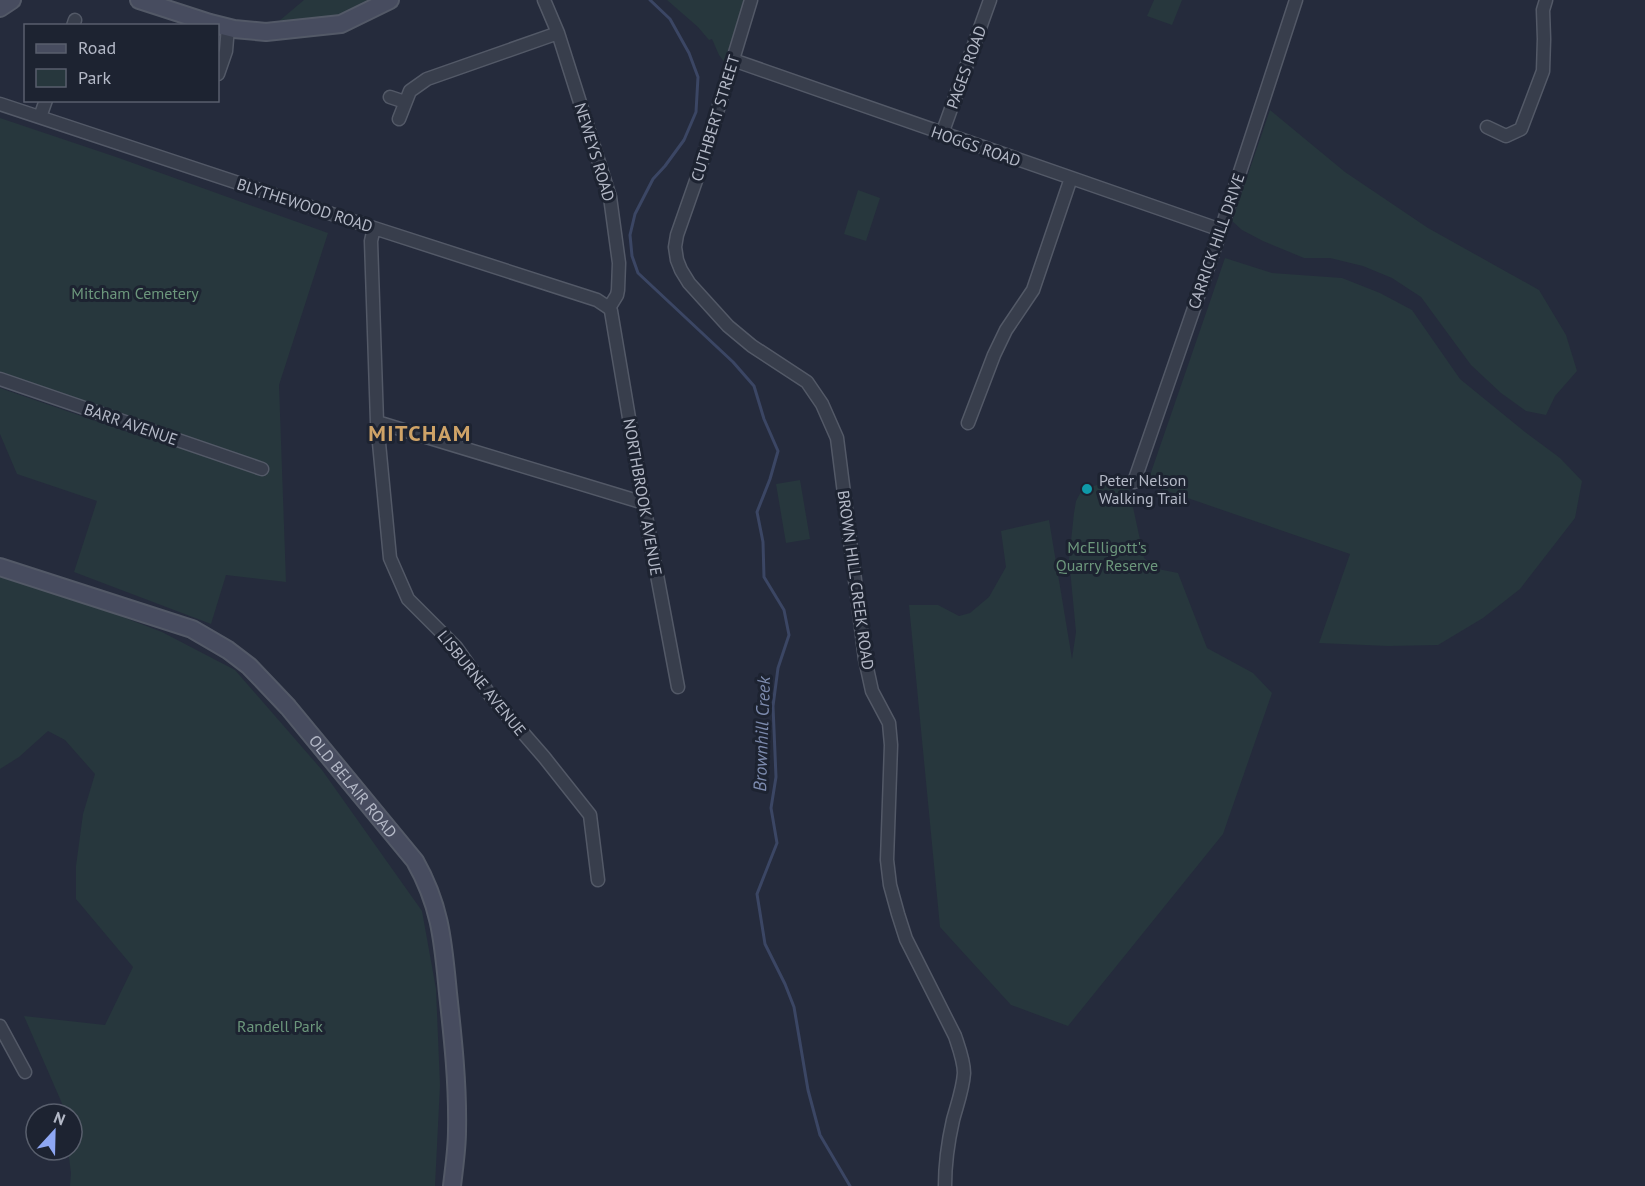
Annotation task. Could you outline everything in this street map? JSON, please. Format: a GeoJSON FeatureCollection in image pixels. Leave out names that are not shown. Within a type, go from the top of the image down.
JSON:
{"type":"FeatureCollection","features":[{"type":"Feature","properties":{"kind":"main road"},"geometry":{"type":"LineString","coordinates":[[0,8],[12,0]]}},
{"type":"Feature","properties":{"kind":"main road"},"geometry":{"type":"LineString","coordinates":[[139,0],[214,24]]}},
{"type":"Feature","properties":{"kind":"main road"},"geometry":{"type":"LineString","coordinates":[[315,27],[372,0]]}},
{"type":"Feature","properties":{"kind":"main road"},"geometry":{"type":"LineString","coordinates":[[219,25],[266,32],[341,24],[390,0]]}},
{"type":"Feature","properties":{"kind":"main road","name":"OLD BELAIR ROAD"},"geometry":{"type":"LineString","coordinates":[[0,567],[192,629],[228,650],[249,666],[288,707],[415,861],[435,904],[441,930],[455,1058],[457,1132],[452,1186]]}},
{"type":"Feature","properties":{"kind":"street","name":"NEWEYS ROAD"},"geometry":{"type":"LineString","coordinates":[[544,0],[558,33],[610,197],[620,262],[618,290],[609,308]]}},
{"type":"Feature","properties":{"kind":"street","name":"CUTHBERT STREET"},"geometry":{"type":"LineString","coordinates":[[676,235],[698,175],[751,0]]}},
{"type":"Feature","properties":{"kind":"street","name":"PAGES ROAD"},"geometry":{"type":"LineString","coordinates":[[942,134],[990,0]]}},
{"type":"Feature","properties":{"kind":"street","name":"CARRICK HILL DRIVE"},"geometry":{"type":"LineString","coordinates":[[1134,482],[1221,230],[1296,0]]}},
{"type":"Feature","properties":{"kind":"street"},"geometry":{"type":"LineString","coordinates":[[1487,127],[1506,136],[1521,129],[1543,71],[1543,10],[1546,0]]}},
{"type":"Feature","properties":{"kind":"street"},"geometry":{"type":"LineString","coordinates":[[219,71],[226,51],[228,27]]}},
{"type":"Feature","properties":{"kind":"street"},"geometry":{"type":"LineString","coordinates":[[399,119],[410,92],[427,79],[558,33]]}},
{"type":"Feature","properties":{"kind":"street","name":"HOGGS ROAD"},"geometry":{"type":"LineString","coordinates":[[733,60],[1221,230]]}},
{"type":"Feature","properties":{"kind":"street"},"geometry":{"type":"LineString","coordinates":[[390,97],[405,102]]}},
{"type":"Feature","properties":{"kind":"street"},"geometry":{"type":"LineString","coordinates":[[40,117],[45,102]]}},
{"type":"Feature","properties":{"kind":"street","name":"BLYTHEWOOD ROAD"},"geometry":{"type":"LineString","coordinates":[[0,104],[597,300],[609,308]]}},
{"type":"Feature","properties":{"kind":"street"},"geometry":{"type":"LineString","coordinates":[[969,423],[994,355],[1006,330],[1033,290],[1071,178]]}},
{"type":"Feature","properties":{"kind":"street","name":"LISBURNE AVENUE"},"geometry":{"type":"LineString","coordinates":[[374,228],[371,240],[377,422],[390,558],[408,599],[456,647],[490,695],[590,815],[598,880]]}},
{"type":"Feature","properties":{"kind":"street","name":"BROWN HILL CREEK ROAD"},"geometry":{"type":"LineString","coordinates":[[676,235],[677,260],[689,283],[728,326],[752,346],[807,382],[822,404],[837,438],[865,659],[872,691],[889,723],[891,745],[887,860],[890,885],[906,939],[955,1036],[961,1052],[964,1072],[946,1158],[945,1186]]}},
{"type":"Feature","properties":{"kind":"street","name":"NORTHBROOK AVENUE"},"geometry":{"type":"LineString","coordinates":[[609,308],[678,687]]}},
{"type":"Feature","properties":{"kind":"street","name":"BARR AVENUE"},"geometry":{"type":"LineString","coordinates":[[0,378],[262,469]]}},
{"type":"Feature","properties":{"kind":"street"},"geometry":{"type":"LineString","coordinates":[[377,422],[644,503]]}},
{"type":"Feature","properties":{"kind":"street"},"geometry":{"type":"LineString","coordinates":[[0,1026],[25,1072]]}},
{"type":"Feature","properties":{"kind":"green space"},"geometry":{"type":"Polygon","coordinates":[[[304,0],[390,0],[341,24],[266,32],[304,0]]]}},
{"type":"Feature","properties":{"kind":"green space"},"geometry":{"type":"Polygon","coordinates":[[[667,0],[751,0],[727,66],[712,39],[709,40],[698,27],[667,0]]]}},
{"type":"Feature","properties":{"kind":"green space"},"geometry":{"type":"Polygon","coordinates":[[[1154,0],[1182,0],[1172,25],[1147,16],[1154,0]]]}},
{"type":"Feature","properties":{"kind":"green space"},"geometry":{"type":"Polygon","coordinates":[[[1270,110],[1345,172],[1428,228],[1539,290],[1566,335],[1577,371],[1555,396],[1546,415],[1526,411],[1501,393],[1471,365],[1421,297],[1392,278],[1363,266],[1330,258],[1304,258],[1263,241],[1242,230],[1232,221],[1270,110]]]}},
{"type":"Feature","properties":{"kind":"green space","name":"Mitcham Cemetery"},"geometry":{"type":"Polygon","coordinates":[[[0,118],[328,233],[279,385],[286,582],[226,575],[211,624],[74,572],[97,501],[17,474],[0,434],[0,388],[148,439],[153,427],[0,374],[0,118]]]}},
{"type":"Feature","properties":{"kind":"green space"},"geometry":{"type":"Polygon","coordinates":[[[858,190],[880,198],[866,241],[844,234],[858,190]]]}},
{"type":"Feature","properties":{"kind":"green space"},"geometry":{"type":"Polygon","coordinates":[[[1225,258],[1272,273],[1342,278],[1380,293],[1412,310],[1460,379],[1560,458],[1582,481],[1575,518],[1520,589],[1483,618],[1438,645],[1388,646],[1319,643],[1350,554],[1147,484],[1225,258]]]}},
{"type":"Feature","properties":{"kind":"green space","name":"McElligott's Quarry Reserve"},"geometry":{"type":"Polygon","coordinates":[[[1126,475],[1144,558],[1158,569],[1178,573],[1207,648],[1253,673],[1272,693],[1223,834],[1068,1026],[1011,1005],[940,927],[909,605],[938,605],[959,616],[970,613],[989,597],[1006,567],[1001,531],[1049,520],[1072,659],[1076,632],[1069,559],[1076,501],[1082,490],[1126,475]]]}},
{"type":"Feature","properties":{"kind":"green space"},"geometry":{"type":"Polygon","coordinates":[[[800,480],[810,539],[786,543],[776,484],[800,480]]]}},
{"type":"Feature","properties":{"kind":"green space","name":"Randell Park"},"geometry":{"type":"Polygon","coordinates":[[[0,575],[60,593],[162,632],[235,670],[322,770],[422,911],[436,989],[440,1085],[435,1186],[70,1186],[70,1162],[84,1162],[84,1102],[61,1102],[24,1016],[105,1025],[133,967],[76,899],[76,866],[83,814],[95,774],[65,740],[48,731],[19,757],[0,769],[0,575]]]}},
{"type":"Feature","properties":{"kind":"waterway","name":"Brownhill Creek"},"geometry":{"type":"LineString","coordinates":[[650,0],[670,19],[689,53],[698,77],[696,112],[684,140],[653,179],[635,214],[630,235],[632,256],[638,273],[733,362],[754,386],[764,419],[778,451],[757,512],[763,542],[764,577],[784,610],[789,635],[778,668],[773,706],[776,777],[771,808],[777,843],[757,894],[765,944],[794,1007],[808,1090],[820,1135],[850,1186]]}},
{"type":"Feature","properties":{"kind":"place","name":"Peter Nelson Walking Trail"},"geometry":{"type":"Point","coordinates":[1087,489]}},
{"type":"Feature","properties":{"kind":"district","name":"MITCHAM"},"geometry":{"type":"Point","coordinates":[420,433]}}]}
